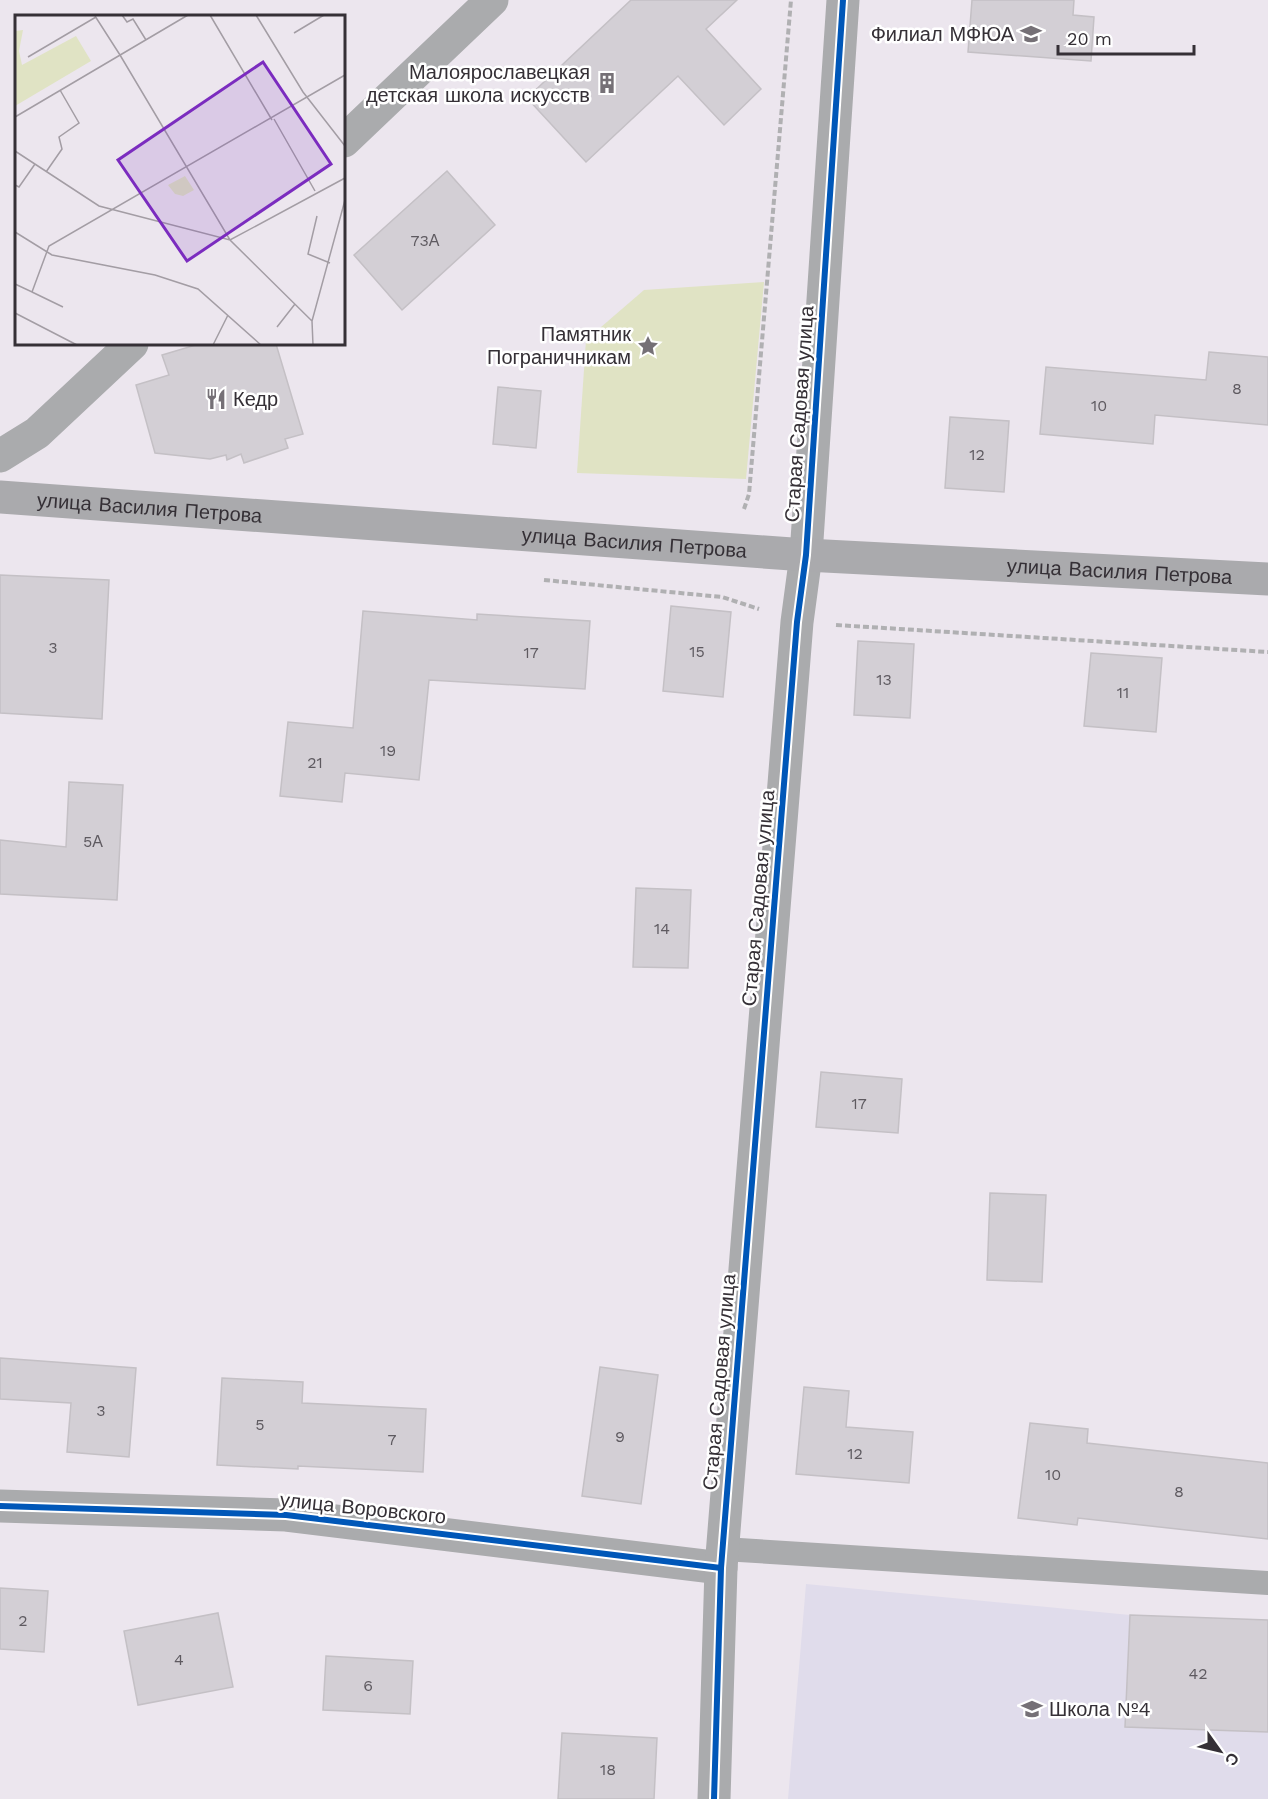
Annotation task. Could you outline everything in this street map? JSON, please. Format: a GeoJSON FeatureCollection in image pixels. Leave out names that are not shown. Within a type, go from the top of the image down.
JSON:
{"type":"FeatureCollection","features":[{"type":"Feature","properties":{"kind":"main road","name":"улица Василия Петрова"},"geometry":{"type":"LineString","coordinates":[[0,497],[806,555],[1268,579]]}},
{"type":"Feature","properties":{"kind":"street"},"geometry":{"type":"LineString","coordinates":[[345,140],[492,0]]}},
{"type":"Feature","properties":{"kind":"street","name":"Старая Садовая улица"},"geometry":{"type":"LineString","coordinates":[[714,1799],[722,1558],[797,622],[806,555],[843,0]]}},
{"type":"Feature","properties":{"kind":"street"},"geometry":{"type":"LineString","coordinates":[[0,456],[37,433],[131,345]]}},
{"type":"Feature","properties":{"kind":"street","name":"улица Воровского"},"geometry":{"type":"LineString","coordinates":[[0,1506],[286,1515],[722,1558]]}},
{"type":"Feature","properties":{"kind":"lane"},"geometry":{"type":"LineString","coordinates":[[722,1558],[1268,1584]]}},
{"type":"Feature","properties":{"kind":"path"},"geometry":{"type":"LineString","coordinates":[[729,550],[749,494],[791,0]]}},
{"type":"Feature","properties":{"kind":"path"},"geometry":{"type":"LineString","coordinates":[[533,579],[722,597],[797,622],[1268,652]]}},
{"type":"Feature","properties":{"kind":"shaded area","name":"Школа №4"},"geometry":{"type":"Polygon","coordinates":[[[806,1584],[1130,1615],[1268,1620],[1268,1799],[788,1799],[806,1584]]]}},
{"type":"Feature","properties":{"kind":"green space"},"geometry":{"type":"Polygon","coordinates":[[[764,282],[746,479],[577,473],[586,340],[644,290],[764,282]]]}},
{"type":"Feature","properties":{"kind":"building","name":"Малоярославецкая детская школа искусств"},"geometry":{"type":"Polygon","coordinates":[[[631,0],[737,0],[706,29],[761,89],[724,125],[678,76],[586,162],[527,98],[631,0]]]}},
{"type":"Feature","properties":{"kind":"building","name":"Филиал МФЮА"},"geometry":{"type":"Polygon","coordinates":[[[972,0],[1074,0],[1073,15],[1094,17],[1091,61],[968,52],[972,0]]]}},
{"type":"Feature","properties":{"kind":"building"},"geometry":{"type":"Polygon","coordinates":[[[447,171],[495,225],[402,310],[354,255],[447,171]]]}},
{"type":"Feature","properties":{"kind":"building","name":"Кедр"},"geometry":{"type":"Polygon","coordinates":[[[196,345],[276,345],[303,434],[285,439],[288,448],[244,463],[241,454],[227,460],[226,455],[210,459],[155,453],[136,385],[169,375],[162,355],[196,345]]]}},
{"type":"Feature","properties":{"kind":"building"},"geometry":{"type":"Polygon","coordinates":[[[1209,352],[1268,357],[1268,425],[1155,415],[1153,444],[1040,434],[1046,367],[1206,380],[1209,352]]]}},
{"type":"Feature","properties":{"kind":"building"},"geometry":{"type":"Polygon","coordinates":[[[498,387],[541,391],[536,448],[493,444],[498,387]]]}},
{"type":"Feature","properties":{"kind":"building"},"geometry":{"type":"Polygon","coordinates":[[[950,417],[1009,421],[1004,492],[945,488],[950,417]]]}},
{"type":"Feature","properties":{"kind":"building"},"geometry":{"type":"Polygon","coordinates":[[[0,575],[109,580],[102,719],[0,713],[0,575]]]}},
{"type":"Feature","properties":{"kind":"building"},"geometry":{"type":"Polygon","coordinates":[[[671,606],[731,612],[723,697],[663,691],[671,606]]]}},
{"type":"Feature","properties":{"kind":"building"},"geometry":{"type":"Polygon","coordinates":[[[363,611],[477,620],[477,614],[590,621],[585,689],[429,680],[419,780],[345,773],[342,802],[280,796],[288,722],[353,728],[363,611]]]}},
{"type":"Feature","properties":{"kind":"building"},"geometry":{"type":"Polygon","coordinates":[[[858,641],[914,644],[910,718],[854,715],[858,641]]]}},
{"type":"Feature","properties":{"kind":"building"},"geometry":{"type":"Polygon","coordinates":[[[1091,653],[1162,658],[1156,732],[1084,726],[1091,653]]]}},
{"type":"Feature","properties":{"kind":"building"},"geometry":{"type":"Polygon","coordinates":[[[69,782],[123,785],[117,900],[0,894],[0,840],[66,847],[69,782]]]}},
{"type":"Feature","properties":{"kind":"building"},"geometry":{"type":"Polygon","coordinates":[[[636,888],[691,890],[688,968],[633,967],[636,888]]]}},
{"type":"Feature","properties":{"kind":"building"},"geometry":{"type":"Polygon","coordinates":[[[821,1072],[902,1079],[898,1133],[816,1127],[821,1072]]]}},
{"type":"Feature","properties":{"kind":"building"},"geometry":{"type":"Polygon","coordinates":[[[990,1193],[1046,1195],[1042,1282],[987,1280],[990,1193]]]}},
{"type":"Feature","properties":{"kind":"building"},"geometry":{"type":"Polygon","coordinates":[[[0,1358],[136,1368],[129,1457],[67,1452],[71,1403],[0,1399],[0,1358]]]}},
{"type":"Feature","properties":{"kind":"building"},"geometry":{"type":"Polygon","coordinates":[[[600,1367],[658,1375],[641,1504],[582,1496],[600,1367]]]}},
{"type":"Feature","properties":{"kind":"building"},"geometry":{"type":"Polygon","coordinates":[[[222,1378],[303,1382],[302,1403],[426,1409],[423,1472],[217,1465],[222,1378]]]}},
{"type":"Feature","properties":{"kind":"building"},"geometry":{"type":"Polygon","coordinates":[[[804,1387],[849,1391],[846,1427],[913,1432],[909,1483],[796,1474],[804,1387]]]}},
{"type":"Feature","properties":{"kind":"building"},"geometry":{"type":"Polygon","coordinates":[[[1030,1423],[1088,1429],[1087,1443],[1268,1463],[1268,1539],[1078,1518],[1077,1525],[1018,1518],[1030,1423]]]}},
{"type":"Feature","properties":{"kind":"building"},"geometry":{"type":"Polygon","coordinates":[[[0,1588],[48,1591],[44,1652],[0,1649],[0,1588]]]}},
{"type":"Feature","properties":{"kind":"building"},"geometry":{"type":"Polygon","coordinates":[[[218,1613],[233,1687],[138,1705],[124,1631],[218,1613]]]}},
{"type":"Feature","properties":{"kind":"building"},"geometry":{"type":"Polygon","coordinates":[[[1130,1615],[1268,1620],[1268,1732],[1125,1727],[1130,1615]]]}},
{"type":"Feature","properties":{"kind":"building"},"geometry":{"type":"Polygon","coordinates":[[[326,1656],[413,1661],[410,1714],[323,1710],[326,1656]]]}},
{"type":"Feature","properties":{"kind":"building"},"geometry":{"type":"Polygon","coordinates":[[[562,1733],[657,1738],[654,1799],[558,1799],[562,1733]]]}},
{"type":"Feature","properties":{"kind":"cycle path"},"geometry":{"type":"LineString","coordinates":[[714,1799],[721,1568],[797,622],[806,555],[843,0]]}},
{"type":"Feature","properties":{"kind":"cycle path"},"geometry":{"type":"LineString","coordinates":[[0,1506],[286,1515],[721,1568]]}},
{"type":"Feature","properties":{"kind":"place","name":"Филиал МФЮА"},"geometry":{"type":"Point","coordinates":[1031,34]}},
{"type":"Feature","properties":{"kind":"place","name":"Малоярославецкая детская школа искусств"},"geometry":{"type":"Point","coordinates":[607,83]}},
{"type":"Feature","properties":{"kind":"place","name":"Памятник Пограничникам"},"geometry":{"type":"Point","coordinates":[648,346]}},
{"type":"Feature","properties":{"kind":"place","name":"Кедр"},"geometry":{"type":"Point","coordinates":[216,399]}},
{"type":"Feature","properties":{"kind":"place","name":"Школа №4"},"geometry":{"type":"Point","coordinates":[1032,1709]}}]}
